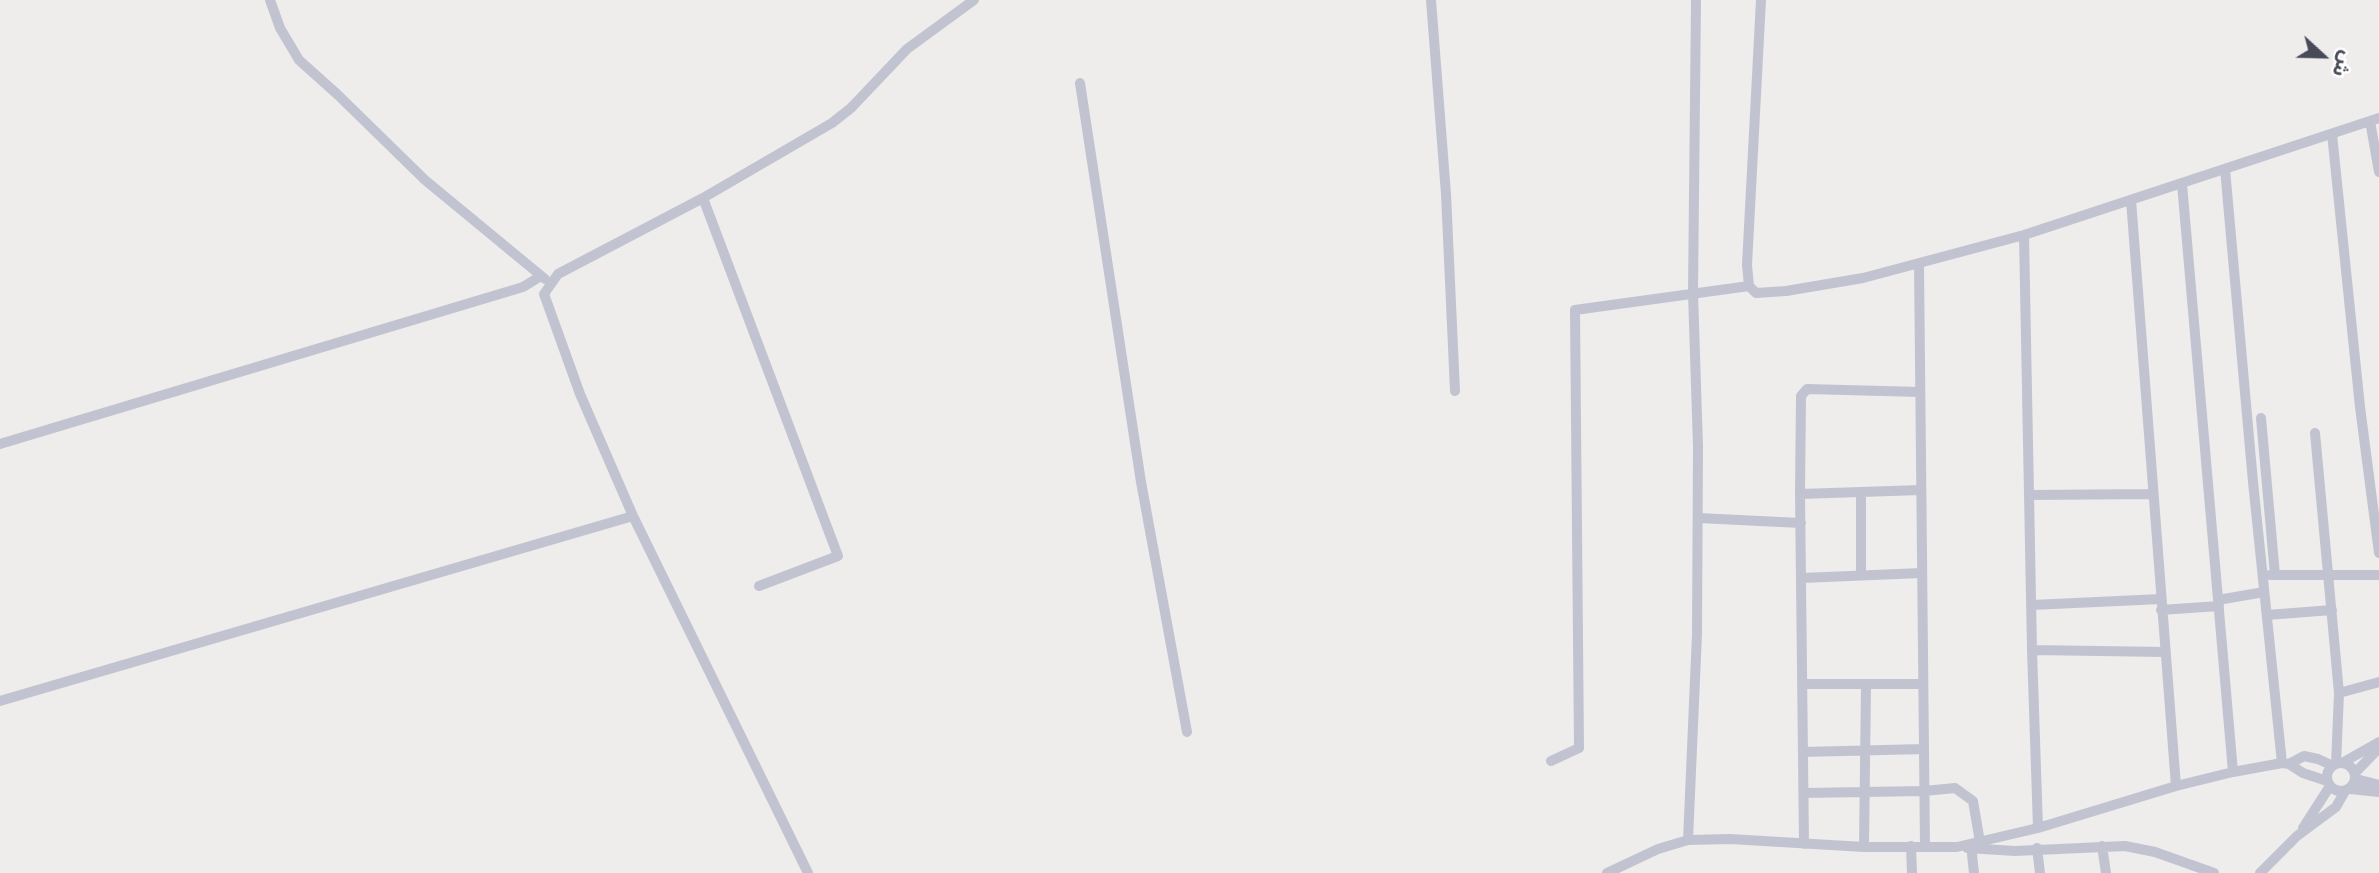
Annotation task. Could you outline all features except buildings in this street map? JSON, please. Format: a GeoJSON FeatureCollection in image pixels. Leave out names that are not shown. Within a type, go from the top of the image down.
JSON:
{"type":"FeatureCollection","features":[{"type":"Feature","properties":{"kind":"street"},"geometry":{"type":"LineString","coordinates":[[270,0],[280,28],[299,60],[338,94],[425,180],[546,279]]}},
{"type":"Feature","properties":{"kind":"street"},"geometry":{"type":"LineString","coordinates":[[0,444],[523,287],[558,274],[703,198],[832,123],[851,108],[907,49],[974,0]]}},
{"type":"Feature","properties":{"kind":"street"},"geometry":{"type":"LineString","coordinates":[[1431,0],[1446,194],[1455,391]]}},
{"type":"Feature","properties":{"kind":"street"},"geometry":{"type":"LineString","coordinates":[[1688,840],[1696,665],[1698,518],[1693,293],[1696,0]]}},
{"type":"Feature","properties":{"kind":"street"},"geometry":{"type":"LineString","coordinates":[[1761,0],[1747,265],[1749,286],[1760,294],[1863,278],[2024,236],[2374,119],[2379,172]]}},
{"type":"Feature","properties":{"kind":"street"},"geometry":{"type":"LineString","coordinates":[[1080,83],[1139,468],[1186,732]]}},
{"type":"Feature","properties":{"kind":"street"},"geometry":{"type":"LineString","coordinates":[[2332,134],[2360,407],[2379,553]]}},
{"type":"Feature","properties":{"kind":"street"},"geometry":{"type":"LineString","coordinates":[[2225,169],[2262,575],[2286,764]]}},
{"type":"Feature","properties":{"kind":"street"},"geometry":{"type":"LineString","coordinates":[[2182,184],[2233,772]]}},
{"type":"Feature","properties":{"kind":"street"},"geometry":{"type":"LineString","coordinates":[[703,198],[838,556],[759,586]]}},
{"type":"Feature","properties":{"kind":"street"},"geometry":{"type":"LineString","coordinates":[[2131,200],[2176,786]]}},
{"type":"Feature","properties":{"kind":"street"},"geometry":{"type":"LineString","coordinates":[[2024,236],[2038,828]]}},
{"type":"Feature","properties":{"kind":"street"},"geometry":{"type":"LineString","coordinates":[[1919,264],[1926,846]]}},
{"type":"Feature","properties":{"kind":"street"},"geometry":{"type":"LineString","coordinates":[[546,279],[546,305],[580,394],[633,516],[808,873]]}},
{"type":"Feature","properties":{"kind":"street"},"geometry":{"type":"LineString","coordinates":[[1551,761],[1579,748],[1575,310],[1749,286]]}},
{"type":"Feature","properties":{"kind":"street"},"geometry":{"type":"LineString","coordinates":[[1804,844],[1800,402],[1803,391],[1813,389],[1920,392]]}},
{"type":"Feature","properties":{"kind":"street"},"geometry":{"type":"LineString","coordinates":[[2260,418],[2275,575]]}},
{"type":"Feature","properties":{"kind":"street"},"geometry":{"type":"LineString","coordinates":[[2315,433],[2339,693],[2337,764]]}},
{"type":"Feature","properties":{"kind":"street"},"geometry":{"type":"LineString","coordinates":[[1800,494],[1921,490]]}},
{"type":"Feature","properties":{"kind":"street"},"geometry":{"type":"LineString","coordinates":[[1861,492],[1861,575]]}},
{"type":"Feature","properties":{"kind":"street"},"geometry":{"type":"LineString","coordinates":[[2029,495],[2153,494]]}},
{"type":"Feature","properties":{"kind":"street"},"geometry":{"type":"LineString","coordinates":[[0,701],[633,516]]}},
{"type":"Feature","properties":{"kind":"street"},"geometry":{"type":"LineString","coordinates":[[1698,518],[1801,523]]}},
{"type":"Feature","properties":{"kind":"street"},"geometry":{"type":"LineString","coordinates":[[1801,578],[1921,573]]}},
{"type":"Feature","properties":{"kind":"street"},"geometry":{"type":"LineString","coordinates":[[2262,575],[2379,575]]}},
{"type":"Feature","properties":{"kind":"street"},"geometry":{"type":"LineString","coordinates":[[2032,605],[2219,603],[2264,592]]}},
{"type":"Feature","properties":{"kind":"street"},"geometry":{"type":"LineString","coordinates":[[2267,615],[2332,610]]}},
{"type":"Feature","properties":{"kind":"street"},"geometry":{"type":"LineString","coordinates":[[2032,650],[2164,652]]}},
{"type":"Feature","properties":{"kind":"street"},"geometry":{"type":"LineString","coordinates":[[2339,693],[2379,682]]}},
{"type":"Feature","properties":{"kind":"street"},"geometry":{"type":"LineString","coordinates":[[1802,684],[1922,684]]}},
{"type":"Feature","properties":{"kind":"street"},"geometry":{"type":"LineString","coordinates":[[1864,847],[1866,685]]}},
{"type":"Feature","properties":{"kind":"street"},"geometry":{"type":"LineString","coordinates":[[2297,836],[2329,784],[2327,775],[2337,764],[2379,742]]}},
{"type":"Feature","properties":{"kind":"street"},"geometry":{"type":"LineString","coordinates":[[2260,873],[2297,836],[2336,807],[2379,748]]}},
{"type":"Feature","properties":{"kind":"street"},"geometry":{"type":"LineString","coordinates":[[1803,752],[1923,749]]}},
{"type":"Feature","properties":{"kind":"street"},"geometry":{"type":"LineString","coordinates":[[1607,873],[1658,849],[1688,840],[1730,839],[1864,847],[1974,845],[2176,786],[2233,772],[2286,764],[2304,756],[2352,768],[2351,783]]}},
{"type":"Feature","properties":{"kind":"street"},"geometry":{"type":"LineString","coordinates":[[2286,764],[2329,784],[2334,790],[2351,783],[2379,785]]}},
{"type":"Feature","properties":{"kind":"street"},"geometry":{"type":"LineString","coordinates":[[2351,783],[2379,792]]}},
{"type":"Feature","properties":{"kind":"street"},"geometry":{"type":"LineString","coordinates":[[1804,793],[1955,788],[1973,801],[1974,873]]}},
{"type":"Feature","properties":{"kind":"street"},"geometry":{"type":"LineString","coordinates":[[1974,845],[2015,850],[2102,846],[2140,848],[2214,873]]}},
{"type":"Feature","properties":{"kind":"street"},"geometry":{"type":"LineString","coordinates":[[1911,846],[1912,873]]}},
{"type":"Feature","properties":{"kind":"street"},"geometry":{"type":"LineString","coordinates":[[2102,846],[2106,873]]}},
{"type":"Feature","properties":{"kind":"street"},"geometry":{"type":"LineString","coordinates":[[2037,848],[2040,873]]}}]}
